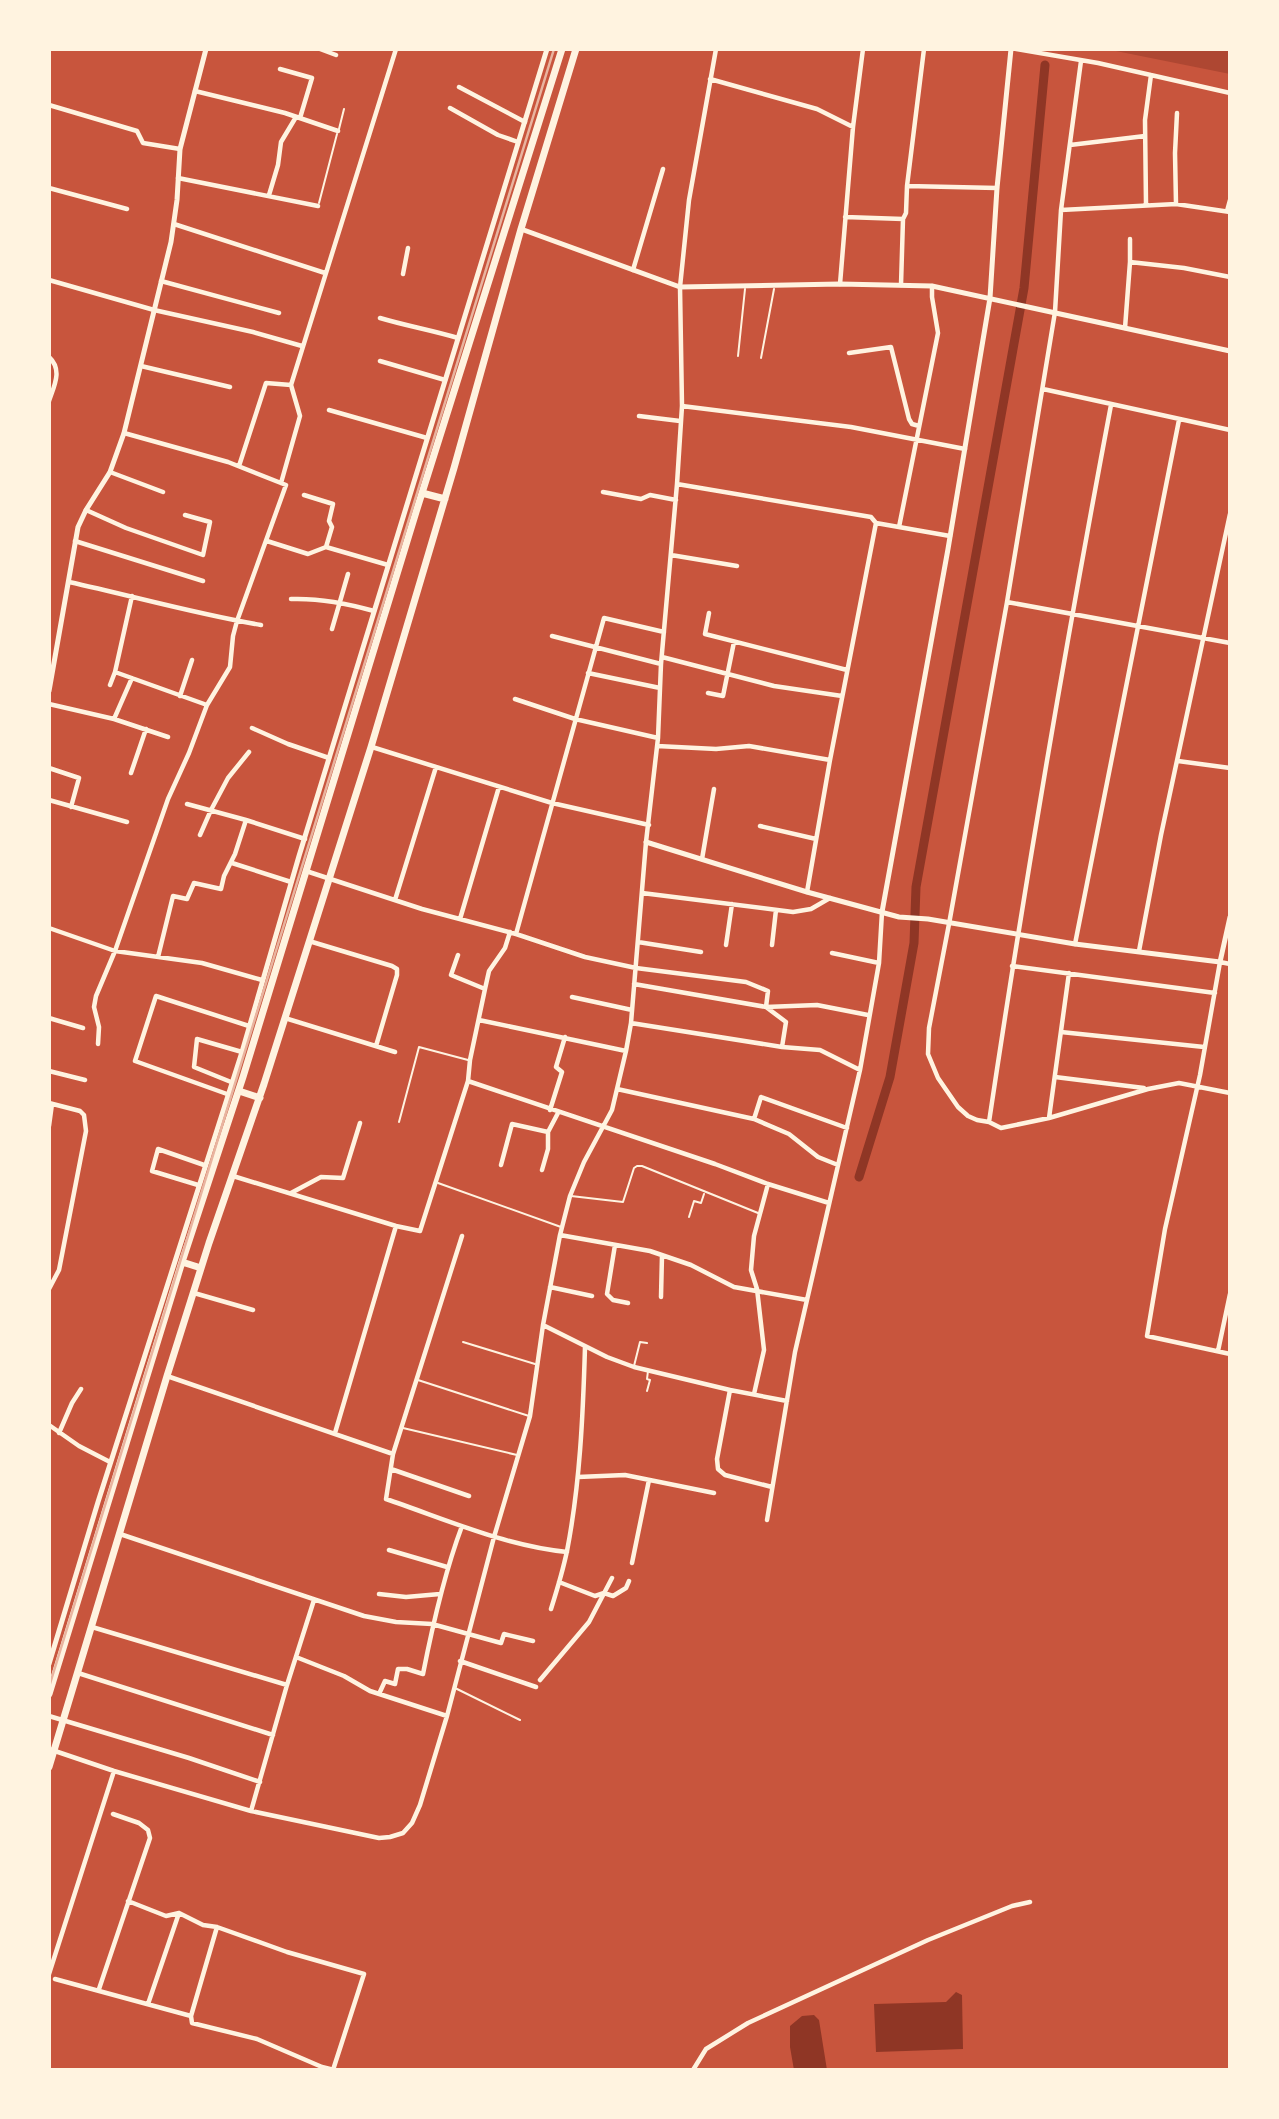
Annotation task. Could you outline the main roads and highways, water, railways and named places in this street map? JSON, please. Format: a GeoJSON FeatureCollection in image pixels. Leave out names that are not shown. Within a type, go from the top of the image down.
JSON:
{"type":"FeatureCollection","features":[{"type":"Feature","properties":{"kind":"highway"},"geometry":{"type":"LineString","coordinates":[[49,1694],[562,49]]}},
{"type":"Feature","properties":{"kind":"highway"},"geometry":{"type":"LineString","coordinates":[[49,1767],[51,1750],[78,1673],[193,1292],[260,1098],[371,747],[576,49]]}},
{"type":"Feature","properties":{"kind":"highway"},"geometry":{"type":"LineString","coordinates":[[422,493],[445,499]]}},
{"type":"Feature","properties":{"kind":"highway"},"geometry":{"type":"LineString","coordinates":[[239,1091],[260,1098]]}},
{"type":"Feature","properties":{"kind":"highway"},"geometry":{"type":"LineString","coordinates":[[182,1262],[201,1268]]}},
{"type":"Feature","properties":{"kind":"waterway"},"geometry":{"type":"LineString","coordinates":[[859,1177],[890,1077],[914,943],[916,887],[1024,288],[1045,65]]}},
{"type":"Feature","properties":{"kind":"railway"},"geometry":{"type":"LineString","coordinates":[[49,1687],[554,49]]}}]}
